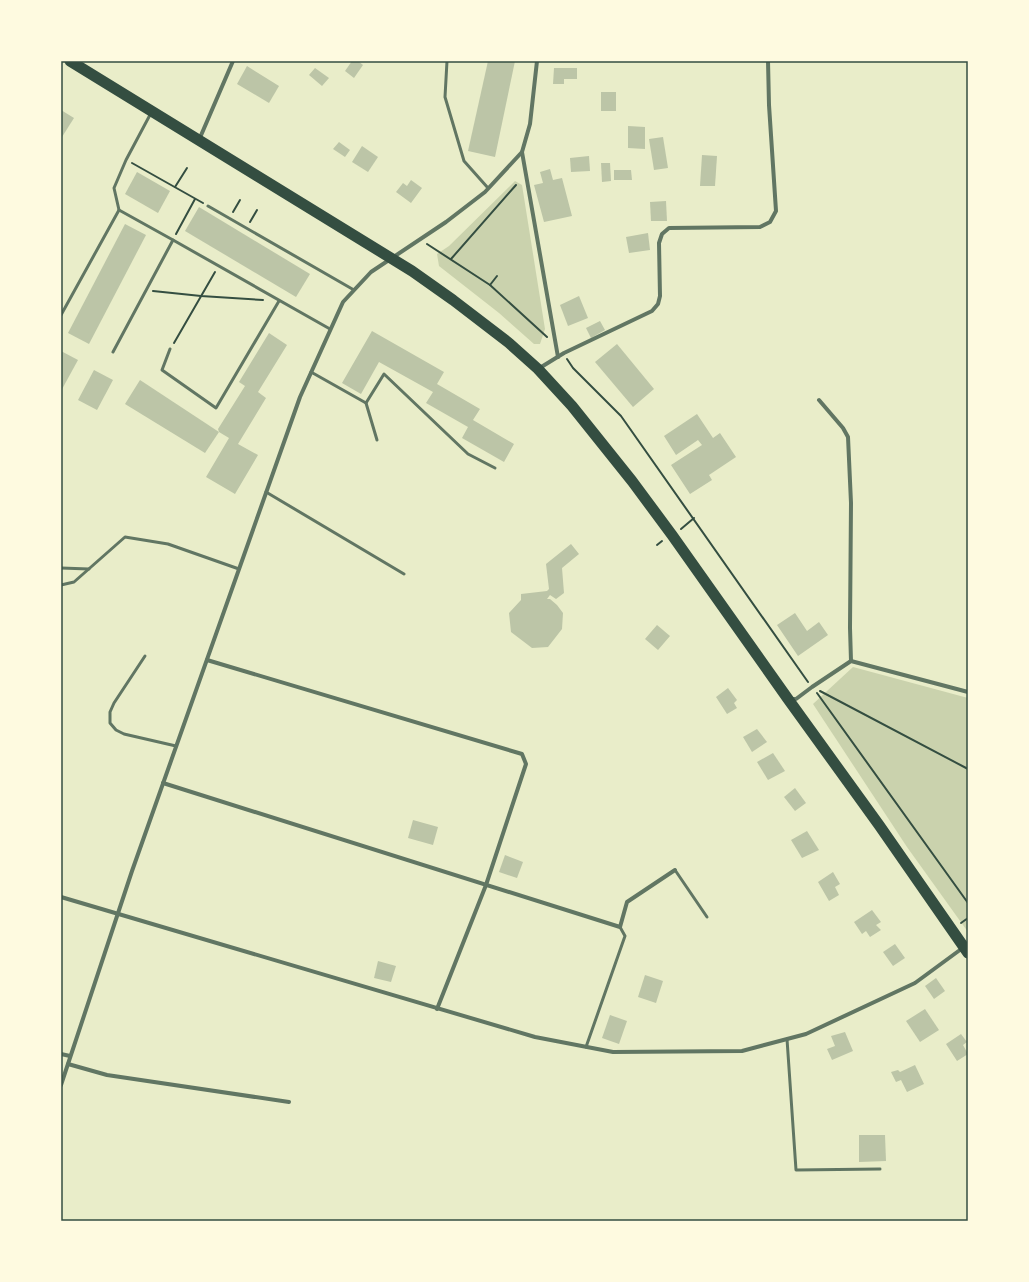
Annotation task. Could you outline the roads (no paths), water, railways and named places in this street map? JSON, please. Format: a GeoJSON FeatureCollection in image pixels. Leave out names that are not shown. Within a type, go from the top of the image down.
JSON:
{"type":"FeatureCollection","features":[{"type":"Feature","properties":{"kind":"highway"},"geometry":{"type":"LineString","coordinates":[[70,61],[391,258],[453,300],[509,343],[538,369],[572,406],[672,535],[879,824],[966,950]]}},
{"type":"Feature","properties":{"kind":"street"},"geometry":{"type":"LineString","coordinates":[[199,140],[233,61]]}},
{"type":"Feature","properties":{"kind":"street"},"geometry":{"type":"LineString","coordinates":[[537,61],[530,124],[522,152],[558,357]]}},
{"type":"Feature","properties":{"kind":"street"},"geometry":{"type":"LineString","coordinates":[[538,369],[564,353],[652,310],[658,304],[660,296],[659,243],[662,234],[669,228],[760,227],[770,222],[776,211],[769,105],[768,61]]}},
{"type":"Feature","properties":{"kind":"street"},"geometry":{"type":"LineString","coordinates":[[61,1085],[163,783],[300,397],[343,302],[371,272],[446,222],[488,188],[522,152]]}},
{"type":"Feature","properties":{"kind":"street"},"geometry":{"type":"LineString","coordinates":[[819,400],[843,428],[848,437],[851,503],[851,661]]}},
{"type":"Feature","properties":{"kind":"street"},"geometry":{"type":"LineString","coordinates":[[207,660],[522,754],[526,764],[486,884],[437,1009]]}},
{"type":"Feature","properties":{"kind":"street"},"geometry":{"type":"LineString","coordinates":[[788,699],[796,699],[851,661],[968,692]]}},
{"type":"Feature","properties":{"kind":"street"},"geometry":{"type":"LineString","coordinates":[[163,783],[620,927],[627,902],[675,870]]}},
{"type":"Feature","properties":{"kind":"street"},"geometry":{"type":"LineString","coordinates":[[61,897],[535,1037],[613,1052],[742,1051],[806,1034],[915,983],[966,950]]}},
{"type":"Feature","properties":{"kind":"street"},"geometry":{"type":"LineString","coordinates":[[61,1054],[70,1056]]}},
{"type":"Feature","properties":{"kind":"street"},"geometry":{"type":"LineString","coordinates":[[68,1064],[107,1075],[289,1102]]}},
{"type":"Feature","properties":{"kind":"lane"},"geometry":{"type":"LineString","coordinates":[[447,61],[444,98],[464,161],[488,188]]}},
{"type":"Feature","properties":{"kind":"lane"},"geometry":{"type":"LineString","coordinates":[[61,315],[119,210],[114,188],[126,160],[152,111]]}},
{"type":"Feature","properties":{"kind":"lane"},"geometry":{"type":"LineString","coordinates":[[208,206],[354,290]]}},
{"type":"Feature","properties":{"kind":"lane"},"geometry":{"type":"LineString","coordinates":[[119,210],[330,329]]}},
{"type":"Feature","properties":{"kind":"lane"},"geometry":{"type":"LineString","coordinates":[[113,352],[173,240]]}},
{"type":"Feature","properties":{"kind":"lane"},"geometry":{"type":"LineString","coordinates":[[170,349],[162,370],[216,408],[279,301]]}},
{"type":"Feature","properties":{"kind":"lane"},"geometry":{"type":"LineString","coordinates":[[311,372],[366,403],[377,440]]}},
{"type":"Feature","properties":{"kind":"lane"},"geometry":{"type":"LineString","coordinates":[[366,403],[384,374],[468,454],[495,468]]}},
{"type":"Feature","properties":{"kind":"lane"},"geometry":{"type":"LineString","coordinates":[[266,492],[404,574]]}},
{"type":"Feature","properties":{"kind":"lane"},"geometry":{"type":"LineString","coordinates":[[61,585],[74,582],[125,537],[168,544],[239,569]]}},
{"type":"Feature","properties":{"kind":"lane"},"geometry":{"type":"LineString","coordinates":[[61,568],[90,569]]}},
{"type":"Feature","properties":{"kind":"lane"},"geometry":{"type":"LineString","coordinates":[[145,656],[114,703],[110,712],[110,723],[116,730],[124,734],[176,746]]}},
{"type":"Feature","properties":{"kind":"lane"},"geometry":{"type":"LineString","coordinates":[[675,870],[707,917]]}},
{"type":"Feature","properties":{"kind":"lane"},"geometry":{"type":"LineString","coordinates":[[586,1047],[625,936],[620,927]]}},
{"type":"Feature","properties":{"kind":"lane"},"geometry":{"type":"LineString","coordinates":[[787,1039],[796,1170],[880,1169]]}}]}
